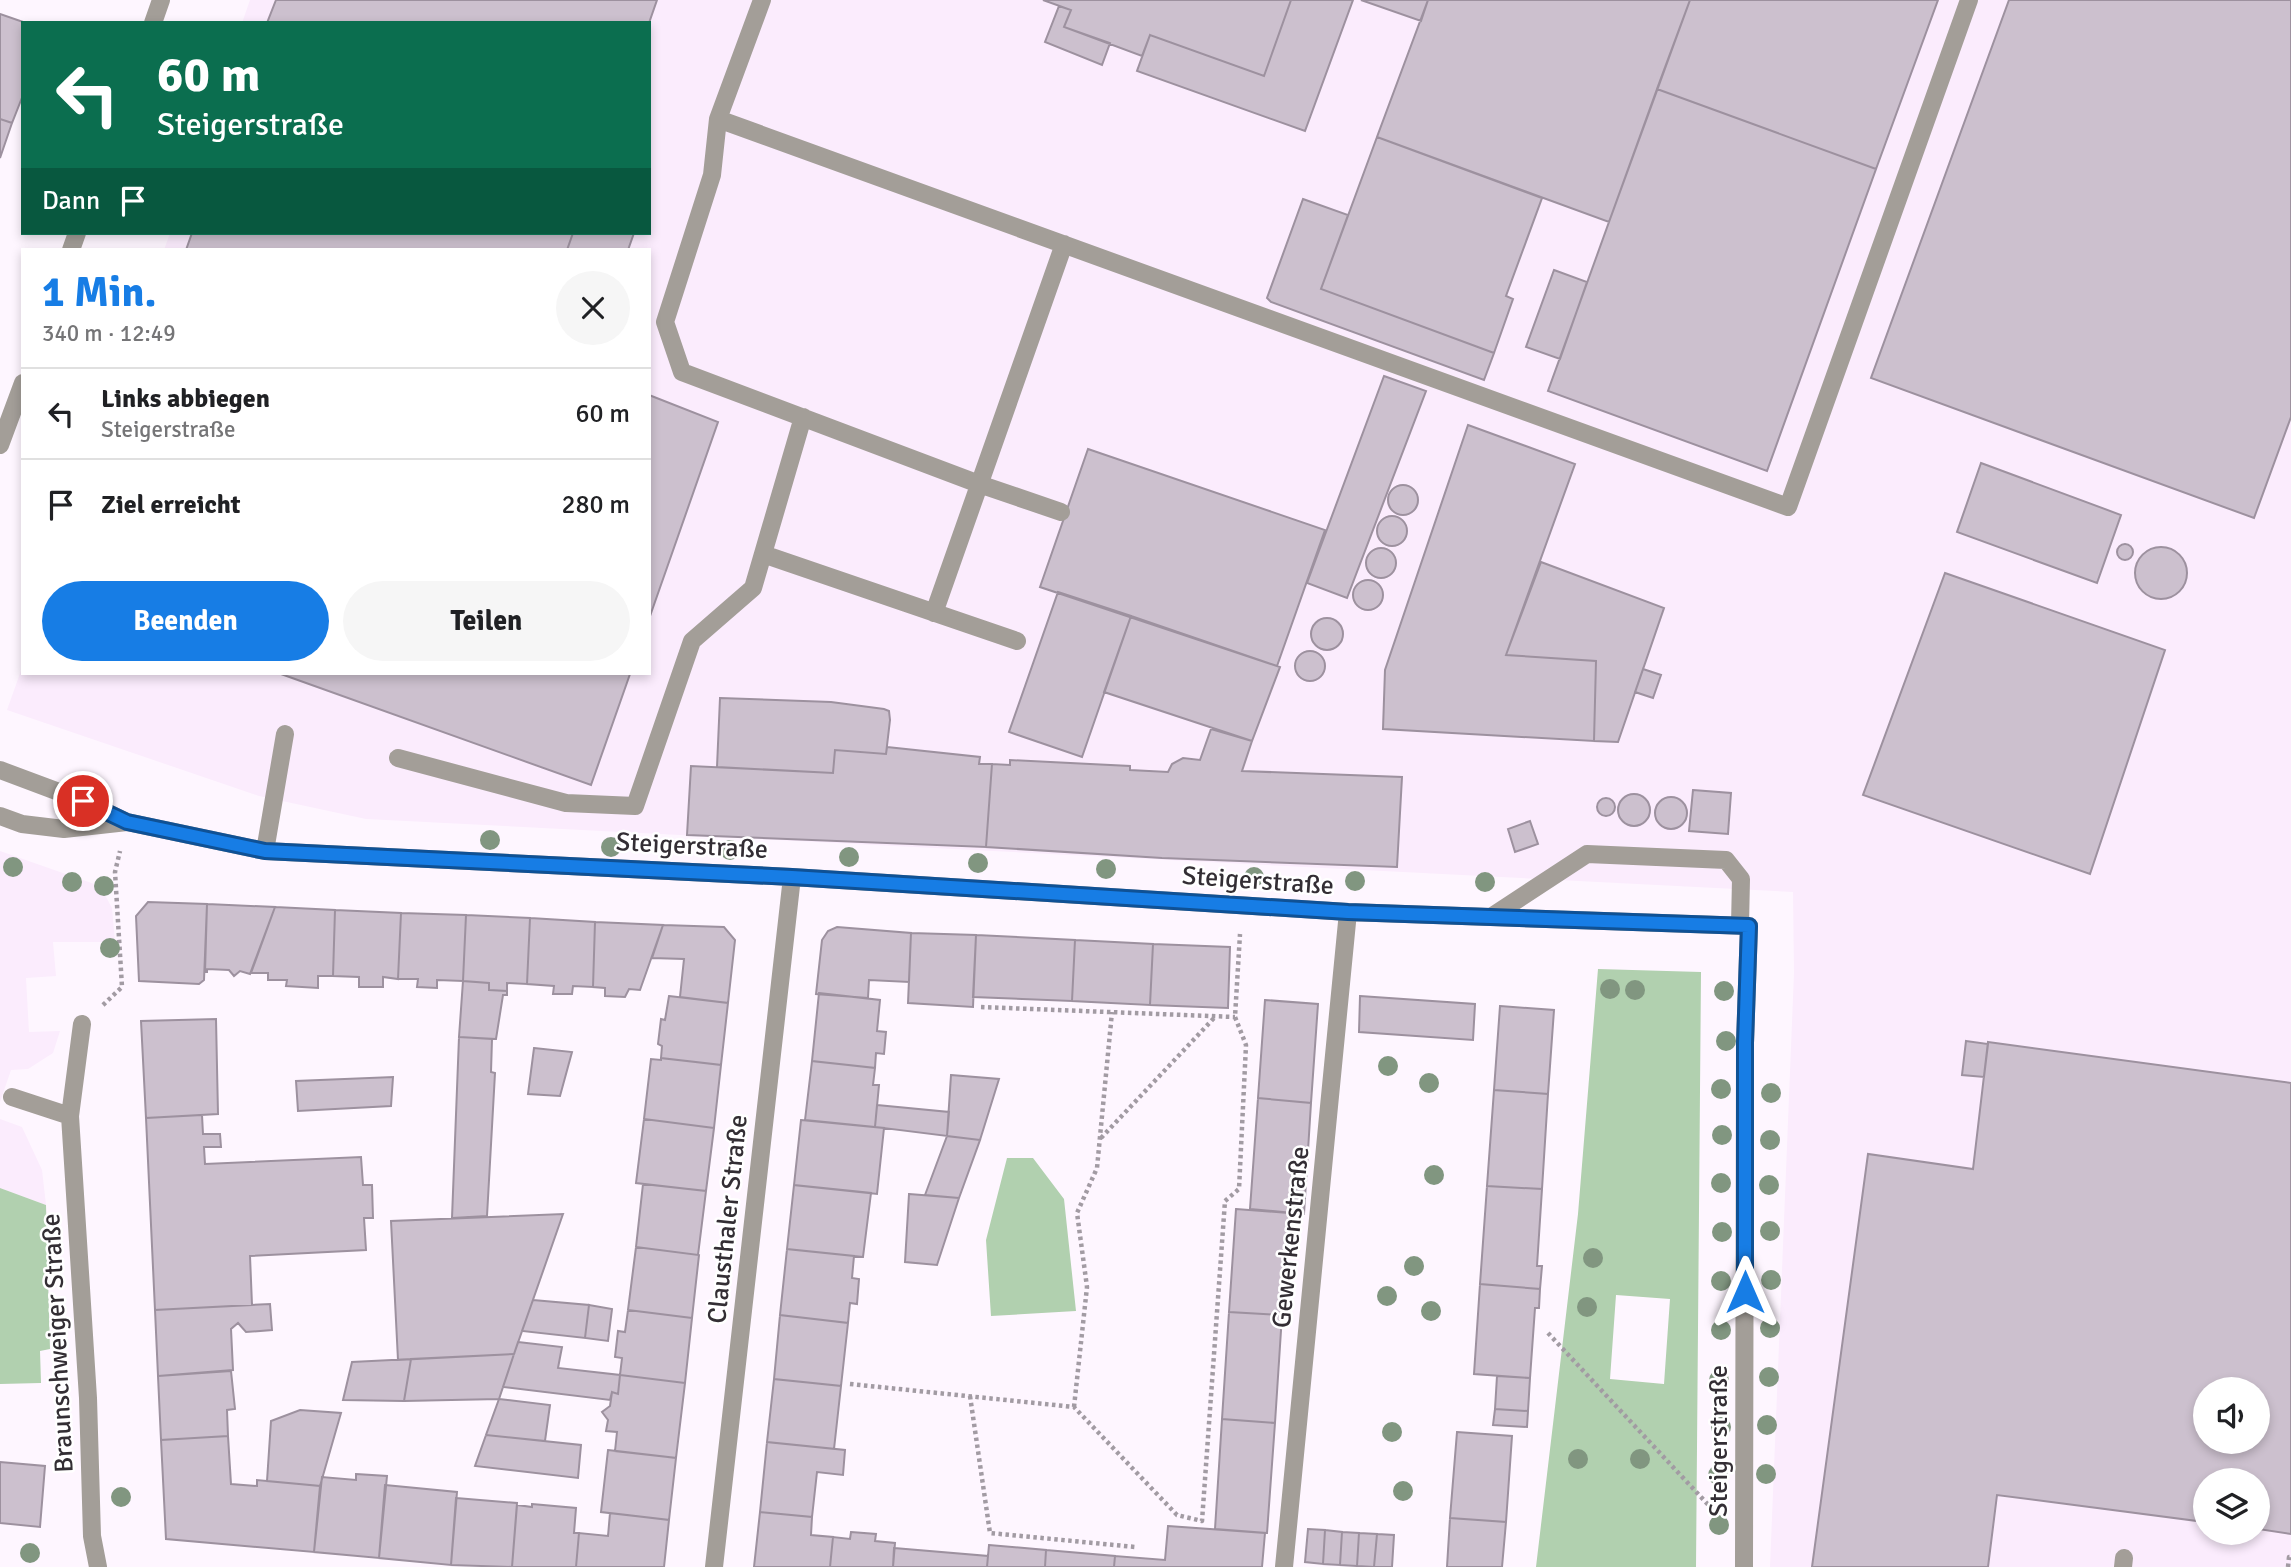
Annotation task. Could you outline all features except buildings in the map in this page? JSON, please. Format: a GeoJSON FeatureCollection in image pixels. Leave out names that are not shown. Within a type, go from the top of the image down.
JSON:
{"type":"FeatureCollection","features":[{"type":"Feature","properties":{"kind":"street"},"geometry":{"type":"LineString","coordinates":[[154,21],[161,0]]}},
{"type":"Feature","properties":{"kind":"street"},"geometry":{"type":"LineString","coordinates":[[762,0],[718,119],[712,175],[665,322],[682,372],[979,484],[1061,512]]}},
{"type":"Feature","properties":{"kind":"street"},"geometry":{"type":"LineString","coordinates":[[718,119],[1788,507],[1969,0]]}},
{"type":"Feature","properties":{"kind":"street"},"geometry":{"type":"LineString","coordinates":[[934,613],[1064,244]]}},
{"type":"Feature","properties":{"kind":"street"},"geometry":{"type":"LineString","coordinates":[[0,445],[21,388]]}},
{"type":"Feature","properties":{"kind":"street"},"geometry":{"type":"LineString","coordinates":[[398,758],[566,803],[635,806],[692,641],[753,588],[803,417]]}},
{"type":"Feature","properties":{"kind":"street"},"geometry":{"type":"LineString","coordinates":[[763,554],[1017,641]]}},
{"type":"Feature","properties":{"kind":"street"},"geometry":{"type":"LineString","coordinates":[[265,851],[285,734]]}},
{"type":"Feature","properties":{"kind":"street","name":"Steigerstraße"},"geometry":{"type":"LineString","coordinates":[[0,770],[83,801],[127,822],[265,851],[792,877],[1348,912],[1749,926],[1745,1043],[1744,1567]]}},
{"type":"Feature","properties":{"kind":"street","name":"Steigerstraße"},"geometry":{"type":"LineString","coordinates":[[0,816],[22,824],[64,829],[127,822]]}},
{"type":"Feature","properties":{"kind":"street"},"geometry":{"type":"LineString","coordinates":[[1491,916],[1587,854],[1601,854],[1726,860],[1741,879],[1740,925]]}},
{"type":"Feature","properties":{"kind":"street","name":"Clausthaler Straße"},"geometry":{"type":"LineString","coordinates":[[714,1567],[792,877]]}},
{"type":"Feature","properties":{"kind":"street","name":"Gewerkenstraße"},"geometry":{"type":"LineString","coordinates":[[1284,1567],[1348,912]]}},
{"type":"Feature","properties":{"kind":"street","name":"Braunschweiger Straße"},"geometry":{"type":"LineString","coordinates":[[82,1024],[70,1116],[88,1398],[92,1536],[98,1567]]}},
{"type":"Feature","properties":{"kind":"street"},"geometry":{"type":"LineString","coordinates":[[12,1097],[70,1116]]}},
{"type":"Feature","properties":{"kind":"path"},"geometry":{"type":"LineString","coordinates":[[82,1024],[122,988],[115,873],[119,854]]}},
{"type":"Feature","properties":{"kind":"path"},"geometry":{"type":"LineString","coordinates":[[850,1384],[1074,1407],[1177,1514],[1202,1521],[1225,1201],[1238,1189],[1246,1045],[1235,1017],[1240,933]]}},
{"type":"Feature","properties":{"kind":"path"},"geometry":{"type":"LineString","coordinates":[[981,1007],[1235,1017]]}},
{"type":"Feature","properties":{"kind":"path"},"geometry":{"type":"LineString","coordinates":[[1074,1407],[1087,1287],[1077,1213],[1097,1168],[1112,1012]]}},
{"type":"Feature","properties":{"kind":"path"},"geometry":{"type":"LineString","coordinates":[[1100,1138],[1215,1017]]}},
{"type":"Feature","properties":{"kind":"path"},"geometry":{"type":"LineString","coordinates":[[1548,1333],[1712,1511]]}},
{"type":"Feature","properties":{"kind":"path"},"geometry":{"type":"LineString","coordinates":[[970,1396],[990,1533],[1135,1547]]}},
{"type":"Feature","properties":{"kind":"path"},"geometry":{"type":"LineString","coordinates":[[2288,1567],[2291,1557]]}},
{"type":"Feature","properties":{"kind":"shaded area"},"geometry":{"type":"Polygon","coordinates":[[[250,0],[2291,0],[2291,1567],[1770,1567],[1794,973],[1793,892],[366,819],[259,796],[7,710],[21,671],[21,675],[651,675],[651,248],[165,248],[169,235],[651,235],[651,21],[243,21],[250,0]]]}},
{"type":"Feature","properties":{"kind":"shaded area"},"geometry":{"type":"Polygon","coordinates":[[[0,851],[100,886],[112,908],[115,942],[53,942],[56,976],[26,978],[29,1032],[60,1031],[53,1053],[28,1069],[11,1070],[0,1102],[0,851]]]}},
{"type":"Feature","properties":{"kind":"shaded area"},"geometry":{"type":"Polygon","coordinates":[[[0,1119],[22,1127],[42,1170],[46,1205],[0,1188],[0,1119]]]}},
{"type":"Feature","properties":{"kind":"green space"},"geometry":{"type":"Polygon","coordinates":[[[1598,969],[1701,972],[1696,1567],[1536,1567],[1578,1214],[1598,969]],[[1616,1295],[1610,1379],[1664,1384],[1670,1299],[1616,1295]]]}},
{"type":"Feature","properties":{"kind":"green space"},"geometry":{"type":"Polygon","coordinates":[[[1007,1158],[1033,1158],[1064,1199],[1076,1311],[991,1316],[986,1240],[1007,1158]]]}},
{"type":"Feature","properties":{"kind":"green space"},"geometry":{"type":"Polygon","coordinates":[[[0,1188],[46,1205],[50,1349],[40,1351],[41,1383],[0,1384],[0,1188]]]}},
{"type":"Feature","properties":{"kind":"route"},"geometry":{"type":"LineString","coordinates":[[83,801],[127,822],[260,851],[792,877],[1348,912],[1749,926],[1745,1043],[1745,1292]]}}]}
